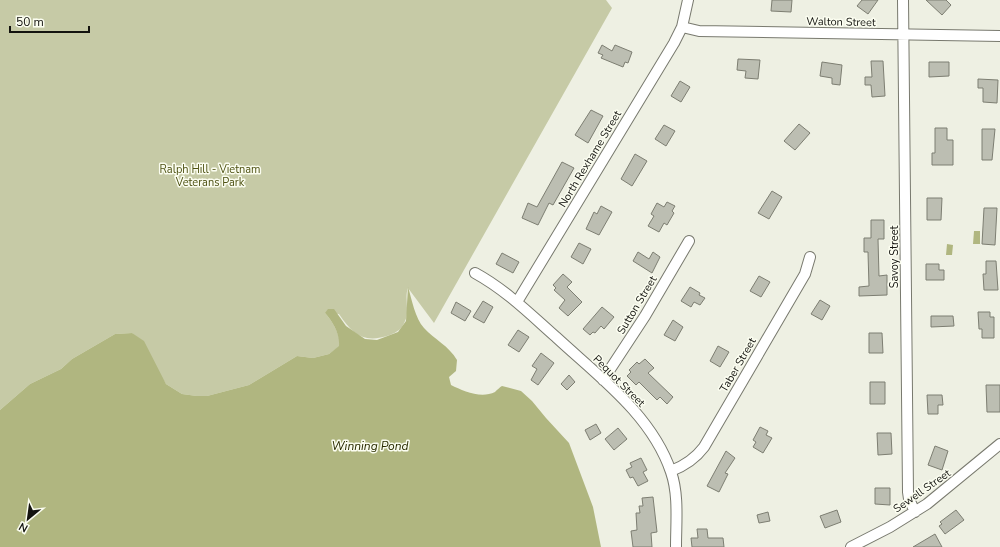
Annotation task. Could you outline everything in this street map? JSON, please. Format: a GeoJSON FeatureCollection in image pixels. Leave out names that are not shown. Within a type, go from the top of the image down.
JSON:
{"type":"FeatureCollection","features":[{"type":"Feature","properties":{"kind":"street","name":"North Rexhame Street"},"geometry":{"type":"LineString","coordinates":[[518,302],[674,43],[682,27],[688,0]]}},
{"type":"Feature","properties":{"kind":"street","name":"Savoy Street"},"geometry":{"type":"LineString","coordinates":[[903,0],[908,492],[909,499],[916,512]]}},
{"type":"Feature","properties":{"kind":"street","name":"Walton Street"},"geometry":{"type":"LineString","coordinates":[[682,27],[699,31],[1000,36]]}},
{"type":"Feature","properties":{"kind":"street","name":"Sutton Street"},"geometry":{"type":"LineString","coordinates":[[603,380],[645,316],[689,241]]}},
{"type":"Feature","properties":{"kind":"street","name":"Taber Street"},"geometry":{"type":"LineString","coordinates":[[671,471],[686,464],[699,454],[704,447],[805,274],[810,258]]}},
{"type":"Feature","properties":{"kind":"street","name":"Pequot Street"},"geometry":{"type":"LineString","coordinates":[[475,273],[494,284],[518,302],[603,380],[632,409],[650,430],[662,450],[671,471],[675,492],[676,547]]}},
{"type":"Feature","properties":{"kind":"street","name":"Sewell Street"},"geometry":{"type":"LineString","coordinates":[[851,547],[916,512],[950,488],[1000,444]]}},
{"type":"Feature","properties":{"kind":"green space","name":"Ralph Hill - Vietnam Veterans Park"},"geometry":{"type":"Polygon","coordinates":[[[0,0],[606,0],[612,8],[434,323],[408,288],[407,313],[405,321],[395,333],[381,338],[366,338],[360,336],[349,327],[339,314],[325,313],[336,328],[340,342],[340,346],[329,354],[313,358],[297,356],[249,385],[207,396],[182,394],[166,384],[132,333],[115,334],[72,359],[61,369],[30,384],[0,410],[0,0]]]}},
{"type":"Feature","properties":{"kind":"water"},"geometry":{"type":"Polygon","coordinates":[[[974,231],[980,231],[980,244],[973,244],[974,231]]]}},
{"type":"Feature","properties":{"kind":"water"},"geometry":{"type":"Polygon","coordinates":[[[947,244],[953,245],[952,255],[946,255],[947,244]]]}},
{"type":"Feature","properties":{"kind":"water","name":"Winning Pond"},"geometry":{"type":"Polygon","coordinates":[[[408,287],[414,309],[421,324],[454,355],[457,360],[456,371],[449,377],[451,385],[467,392],[484,395],[495,392],[502,386],[521,391],[532,401],[569,443],[593,507],[601,547],[0,547],[0,410],[30,384],[61,369],[72,359],[115,334],[132,333],[144,341],[166,384],[182,394],[207,396],[249,385],[297,356],[313,358],[329,354],[339,346],[339,342],[335,328],[325,313],[328,309],[334,309],[346,326],[365,339],[377,340],[398,332],[406,321],[408,287]]]}},
{"type":"Feature","properties":{"kind":"building"},"geometry":{"type":"Polygon","coordinates":[[[772,0],[792,0],[791,12],[771,11],[772,0]]]}},
{"type":"Feature","properties":{"kind":"building"},"geometry":{"type":"Polygon","coordinates":[[[862,0],[878,0],[868,14],[857,6],[862,0]]]}},
{"type":"Feature","properties":{"kind":"building"},"geometry":{"type":"Polygon","coordinates":[[[926,0],[946,0],[951,5],[942,15],[926,0]]]}},
{"type":"Feature","properties":{"kind":"building"},"geometry":{"type":"Polygon","coordinates":[[[602,45],[612,51],[615,45],[632,52],[628,63],[625,62],[623,67],[601,58],[603,55],[598,53],[602,45]]]}},
{"type":"Feature","properties":{"kind":"building"},"geometry":{"type":"Polygon","coordinates":[[[738,59],[760,60],[758,79],[745,78],[746,71],[737,70],[738,59]]]}},
{"type":"Feature","properties":{"kind":"building"},"geometry":{"type":"Polygon","coordinates":[[[871,61],[883,61],[885,96],[872,97],[871,85],[865,85],[865,77],[872,77],[871,61]]]}},
{"type":"Feature","properties":{"kind":"building"},"geometry":{"type":"Polygon","coordinates":[[[822,62],[842,65],[840,85],[832,84],[832,78],[820,76],[822,62]]]}},
{"type":"Feature","properties":{"kind":"building"},"geometry":{"type":"Polygon","coordinates":[[[929,62],[949,62],[949,76],[929,77],[929,62]]]}},
{"type":"Feature","properties":{"kind":"building"},"geometry":{"type":"Polygon","coordinates":[[[978,79],[998,80],[997,103],[983,102],[983,88],[978,88],[978,79]]]}},
{"type":"Feature","properties":{"kind":"building"},"geometry":{"type":"Polygon","coordinates":[[[680,81],[690,87],[681,102],[671,96],[680,81]]]}},
{"type":"Feature","properties":{"kind":"building"},"geometry":{"type":"Polygon","coordinates":[[[591,110],[603,116],[588,143],[575,135],[591,110]]]}},
{"type":"Feature","properties":{"kind":"building"},"geometry":{"type":"Polygon","coordinates":[[[799,124],[810,133],[795,150],[784,141],[799,124]]]}},
{"type":"Feature","properties":{"kind":"building"},"geometry":{"type":"Polygon","coordinates":[[[664,125],[675,131],[666,146],[655,139],[664,125]]]}},
{"type":"Feature","properties":{"kind":"building"},"geometry":{"type":"Polygon","coordinates":[[[935,128],[947,128],[947,140],[953,140],[953,165],[932,165],[932,153],[935,153],[935,128]]]}},
{"type":"Feature","properties":{"kind":"building"},"geometry":{"type":"Polygon","coordinates":[[[982,129],[995,129],[992,160],[982,160],[982,129]]]}},
{"type":"Feature","properties":{"kind":"building"},"geometry":{"type":"Polygon","coordinates":[[[635,154],[647,161],[632,186],[621,179],[635,154]]]}},
{"type":"Feature","properties":{"kind":"building"},"geometry":{"type":"Polygon","coordinates":[[[562,162],[574,168],[553,205],[549,203],[538,225],[522,218],[528,203],[537,207],[562,162]]]}},
{"type":"Feature","properties":{"kind":"building"},"geometry":{"type":"Polygon","coordinates":[[[772,191],[782,197],[769,219],[758,213],[772,191]]]}},
{"type":"Feature","properties":{"kind":"building"},"geometry":{"type":"Polygon","coordinates":[[[927,198],[942,198],[941,220],[927,220],[927,198]]]}},
{"type":"Feature","properties":{"kind":"building"},"geometry":{"type":"Polygon","coordinates":[[[667,202],[675,206],[672,211],[674,213],[667,225],[664,223],[659,232],[648,226],[654,216],[651,214],[657,203],[664,207],[667,202]]]}},
{"type":"Feature","properties":{"kind":"building"},"geometry":{"type":"Polygon","coordinates":[[[601,206],[612,212],[599,235],[586,229],[594,212],[597,214],[601,206]]]}},
{"type":"Feature","properties":{"kind":"building"},"geometry":{"type":"Polygon","coordinates":[[[984,208],[997,208],[995,245],[982,244],[984,208]]]}},
{"type":"Feature","properties":{"kind":"building"},"geometry":{"type":"Polygon","coordinates":[[[871,220],[884,220],[884,239],[878,239],[879,276],[887,275],[887,295],[859,296],[859,287],[869,286],[868,252],[864,252],[864,238],[871,238],[871,220]]]}},
{"type":"Feature","properties":{"kind":"building"},"geometry":{"type":"Polygon","coordinates":[[[579,243],[591,249],[583,264],[571,257],[579,243]]]}},
{"type":"Feature","properties":{"kind":"building"},"geometry":{"type":"Polygon","coordinates":[[[638,252],[649,259],[653,252],[660,257],[652,273],[633,261],[638,252]]]}},
{"type":"Feature","properties":{"kind":"building"},"geometry":{"type":"Polygon","coordinates":[[[502,253],[519,262],[513,273],[496,264],[502,253]]]}},
{"type":"Feature","properties":{"kind":"building"},"geometry":{"type":"Polygon","coordinates":[[[986,261],[996,261],[998,290],[984,290],[983,274],[986,274],[986,261]]]}},
{"type":"Feature","properties":{"kind":"building"},"geometry":{"type":"Polygon","coordinates":[[[926,264],[939,264],[939,270],[944,270],[944,280],[926,280],[926,264]]]}},
{"type":"Feature","properties":{"kind":"building"},"geometry":{"type":"Polygon","coordinates":[[[563,274],[572,282],[567,287],[582,302],[568,316],[559,308],[565,300],[554,290],[556,288],[553,285],[563,274]]]}},
{"type":"Feature","properties":{"kind":"building"},"geometry":{"type":"Polygon","coordinates":[[[759,276],[770,282],[761,297],[750,291],[759,276]]]}},
{"type":"Feature","properties":{"kind":"building"},"geometry":{"type":"Polygon","coordinates":[[[690,287],[705,298],[700,305],[694,302],[691,307],[681,301],[690,287]]]}},
{"type":"Feature","properties":{"kind":"building"},"geometry":{"type":"Polygon","coordinates":[[[820,300],[830,306],[822,320],[811,314],[820,300]]]}},
{"type":"Feature","properties":{"kind":"building"},"geometry":{"type":"Polygon","coordinates":[[[483,301],[493,307],[484,323],[473,317],[483,301]]]}},
{"type":"Feature","properties":{"kind":"building"},"geometry":{"type":"Polygon","coordinates":[[[456,302],[471,311],[465,321],[451,313],[456,302]]]}},
{"type":"Feature","properties":{"kind":"building"},"geometry":{"type":"Polygon","coordinates":[[[602,307],[614,317],[604,329],[601,326],[595,333],[593,332],[590,335],[583,329],[602,307]]]}},
{"type":"Feature","properties":{"kind":"building"},"geometry":{"type":"Polygon","coordinates":[[[978,312],[990,312],[990,317],[994,317],[994,338],[982,338],[982,329],[979,329],[978,312]]]}},
{"type":"Feature","properties":{"kind":"building"},"geometry":{"type":"Polygon","coordinates":[[[931,316],[953,316],[954,326],[931,327],[931,316]]]}},
{"type":"Feature","properties":{"kind":"building"},"geometry":{"type":"Polygon","coordinates":[[[673,320],[683,327],[675,341],[664,335],[673,320]]]}},
{"type":"Feature","properties":{"kind":"building"},"geometry":{"type":"Polygon","coordinates":[[[518,330],[529,337],[519,352],[508,345],[518,330]]]}},
{"type":"Feature","properties":{"kind":"building"},"geometry":{"type":"Polygon","coordinates":[[[869,333],[882,333],[883,353],[869,353],[869,333]]]}},
{"type":"Feature","properties":{"kind":"building"},"geometry":{"type":"Polygon","coordinates":[[[718,346],[729,352],[720,367],[710,361],[718,346]]]}},
{"type":"Feature","properties":{"kind":"building"},"geometry":{"type":"Polygon","coordinates":[[[541,353],[554,363],[538,385],[531,380],[537,369],[532,366],[541,353]]]}},
{"type":"Feature","properties":{"kind":"building"},"geometry":{"type":"Polygon","coordinates":[[[645,359],[654,368],[648,373],[673,397],[667,404],[660,397],[657,400],[639,382],[636,385],[627,376],[631,372],[629,370],[637,362],[639,364],[645,359]]]}},
{"type":"Feature","properties":{"kind":"building"},"geometry":{"type":"Polygon","coordinates":[[[569,375],[575,382],[567,390],[561,384],[569,375]]]}},
{"type":"Feature","properties":{"kind":"building"},"geometry":{"type":"Polygon","coordinates":[[[870,382],[885,382],[885,404],[870,404],[870,382]]]}},
{"type":"Feature","properties":{"kind":"building"},"geometry":{"type":"Polygon","coordinates":[[[986,385],[1000,385],[1000,412],[987,412],[986,385]]]}},
{"type":"Feature","properties":{"kind":"building"},"geometry":{"type":"Polygon","coordinates":[[[927,395],[942,395],[943,405],[938,405],[938,414],[928,414],[927,395]]]}},
{"type":"Feature","properties":{"kind":"building"},"geometry":{"type":"Polygon","coordinates":[[[596,424],[601,433],[590,440],[585,430],[596,424]]]}},
{"type":"Feature","properties":{"kind":"building"},"geometry":{"type":"Polygon","coordinates":[[[760,427],[768,431],[766,435],[772,438],[763,453],[753,447],[756,442],[753,440],[760,427]]]}},
{"type":"Feature","properties":{"kind":"building"},"geometry":{"type":"Polygon","coordinates":[[[618,428],[627,439],[614,450],[605,439],[618,428]]]}},
{"type":"Feature","properties":{"kind":"building"},"geometry":{"type":"Polygon","coordinates":[[[877,433],[891,433],[892,454],[878,455],[877,433]]]}},
{"type":"Feature","properties":{"kind":"building"},"geometry":{"type":"Polygon","coordinates":[[[935,446],[948,451],[942,470],[928,465],[935,446]]]}},
{"type":"Feature","properties":{"kind":"building"},"geometry":{"type":"Polygon","coordinates":[[[726,451],[735,458],[725,473],[728,474],[719,492],[707,486],[726,451]]]}},
{"type":"Feature","properties":{"kind":"building"},"geometry":{"type":"Polygon","coordinates":[[[641,458],[647,470],[643,472],[648,481],[638,486],[633,477],[630,478],[626,470],[632,467],[630,463],[641,458]]]}},
{"type":"Feature","properties":{"kind":"building"},"geometry":{"type":"Polygon","coordinates":[[[875,488],[890,488],[890,505],[875,504],[875,488]]]}},
{"type":"Feature","properties":{"kind":"building"},"geometry":{"type":"Polygon","coordinates":[[[653,497],[657,532],[651,533],[652,547],[633,547],[631,531],[637,530],[636,513],[640,513],[639,506],[643,506],[642,498],[653,497]]]}},
{"type":"Feature","properties":{"kind":"building"},"geometry":{"type":"Polygon","coordinates":[[[837,510],[841,522],[825,528],[820,516],[837,510]]]}},
{"type":"Feature","properties":{"kind":"building"},"geometry":{"type":"Polygon","coordinates":[[[956,510],[964,520],[945,534],[939,526],[942,524],[940,522],[956,510]]]}},
{"type":"Feature","properties":{"kind":"building"},"geometry":{"type":"Polygon","coordinates":[[[768,512],[770,521],[759,523],[757,515],[768,512]]]}},
{"type":"Feature","properties":{"kind":"building"},"geometry":{"type":"Polygon","coordinates":[[[697,529],[707,529],[708,538],[723,538],[724,547],[692,547],[691,538],[698,538],[697,529]]]}},
{"type":"Feature","properties":{"kind":"building"},"geometry":{"type":"Polygon","coordinates":[[[935,534],[942,547],[913,547],[935,534]]]}}]}
